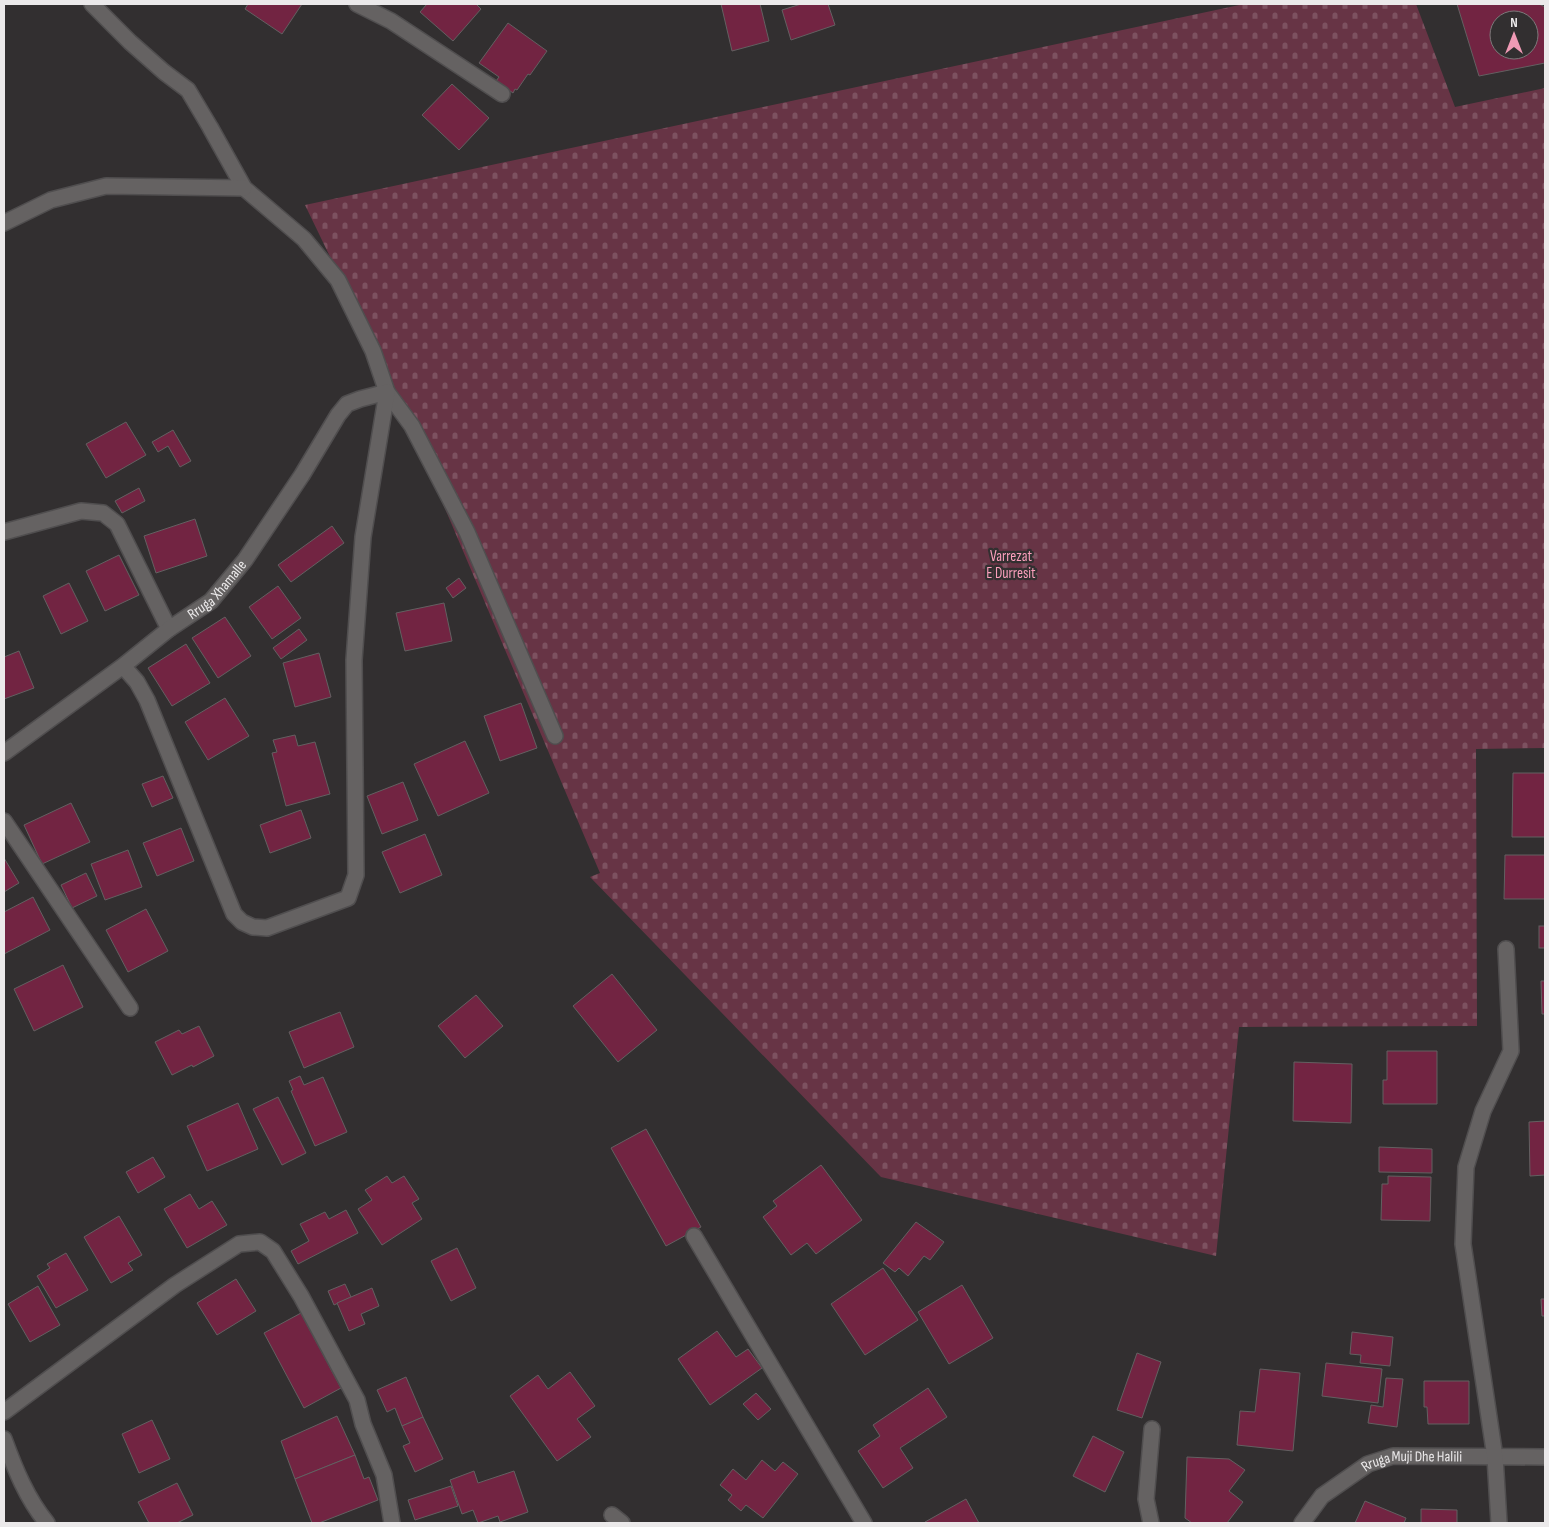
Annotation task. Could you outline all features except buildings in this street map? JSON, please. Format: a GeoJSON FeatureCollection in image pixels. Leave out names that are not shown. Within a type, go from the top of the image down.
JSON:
{"type":"FeatureCollection","features":[{"type":"Feature","properties":{"kind":"street"},"geometry":{"type":"LineString","coordinates":[[92,4],[130,42],[188,90],[244,188],[304,240],[338,280],[373,351],[388,392],[412,426],[468,532],[555,736]]}},
{"type":"Feature","properties":{"kind":"street"},"geometry":{"type":"LineString","coordinates":[[357,4],[391,21],[502,94]]}},
{"type":"Feature","properties":{"kind":"street"},"geometry":{"type":"LineString","coordinates":[[4,223],[51,200],[106,186],[244,188]]}},
{"type":"Feature","properties":{"kind":"street"},"geometry":{"type":"LineString","coordinates":[[123,666],[137,682],[147,700],[234,914],[242,922],[252,927],[267,928],[348,898],[356,875],[354,660],[363,537],[388,392]]}},
{"type":"Feature","properties":{"kind":"street","name":"Rruga Xhamalle"},"geometry":{"type":"LineString","coordinates":[[4,753],[123,666],[169,628],[211,601],[240,566],[302,475],[338,415],[347,404],[388,392]]}},
{"type":"Feature","properties":{"kind":"street"},"geometry":{"type":"LineString","coordinates":[[4,532],[80,511],[103,514],[117,524],[169,628]]}},
{"type":"Feature","properties":{"kind":"street"},"geometry":{"type":"LineString","coordinates":[[4,821],[130,1008]]}},
{"type":"Feature","properties":{"kind":"street"},"geometry":{"type":"LineString","coordinates":[[1499,1523],[1495,1457],[1463,1244],[1466,1167],[1483,1111],[1511,1051],[1506,949]]}},
{"type":"Feature","properties":{"kind":"street"},"geometry":{"type":"LineString","coordinates":[[694,1236],[864,1523]]}},
{"type":"Feature","properties":{"kind":"street"},"geometry":{"type":"LineString","coordinates":[[4,1412],[174,1285],[239,1244],[260,1242],[273,1251],[301,1296],[357,1400],[363,1424],[384,1475],[392,1523]]}},
{"type":"Feature","properties":{"kind":"street"},"geometry":{"type":"LineString","coordinates":[[1152,1429],[1146,1499],[1152,1523]]}},
{"type":"Feature","properties":{"kind":"street"},"geometry":{"type":"LineString","coordinates":[[4,1439],[28,1495],[47,1523]]}},
{"type":"Feature","properties":{"kind":"street","name":"Rruga Muji Dhe Halili"},"geometry":{"type":"LineString","coordinates":[[1302,1523],[1322,1496],[1368,1464],[1393,1456],[1545,1457]]}},
{"type":"Feature","properties":{"kind":"green space","name":"Varrezat E Durresit"},"geometry":{"type":"Polygon","coordinates":[[[1244,4],[1416,4],[1455,107],[1545,88],[1545,748],[1476,749],[1477,1026],[1239,1027],[1216,1256],[881,1177],[590,877],[600,873],[395,391],[305,205],[1244,4]]]}}]}
